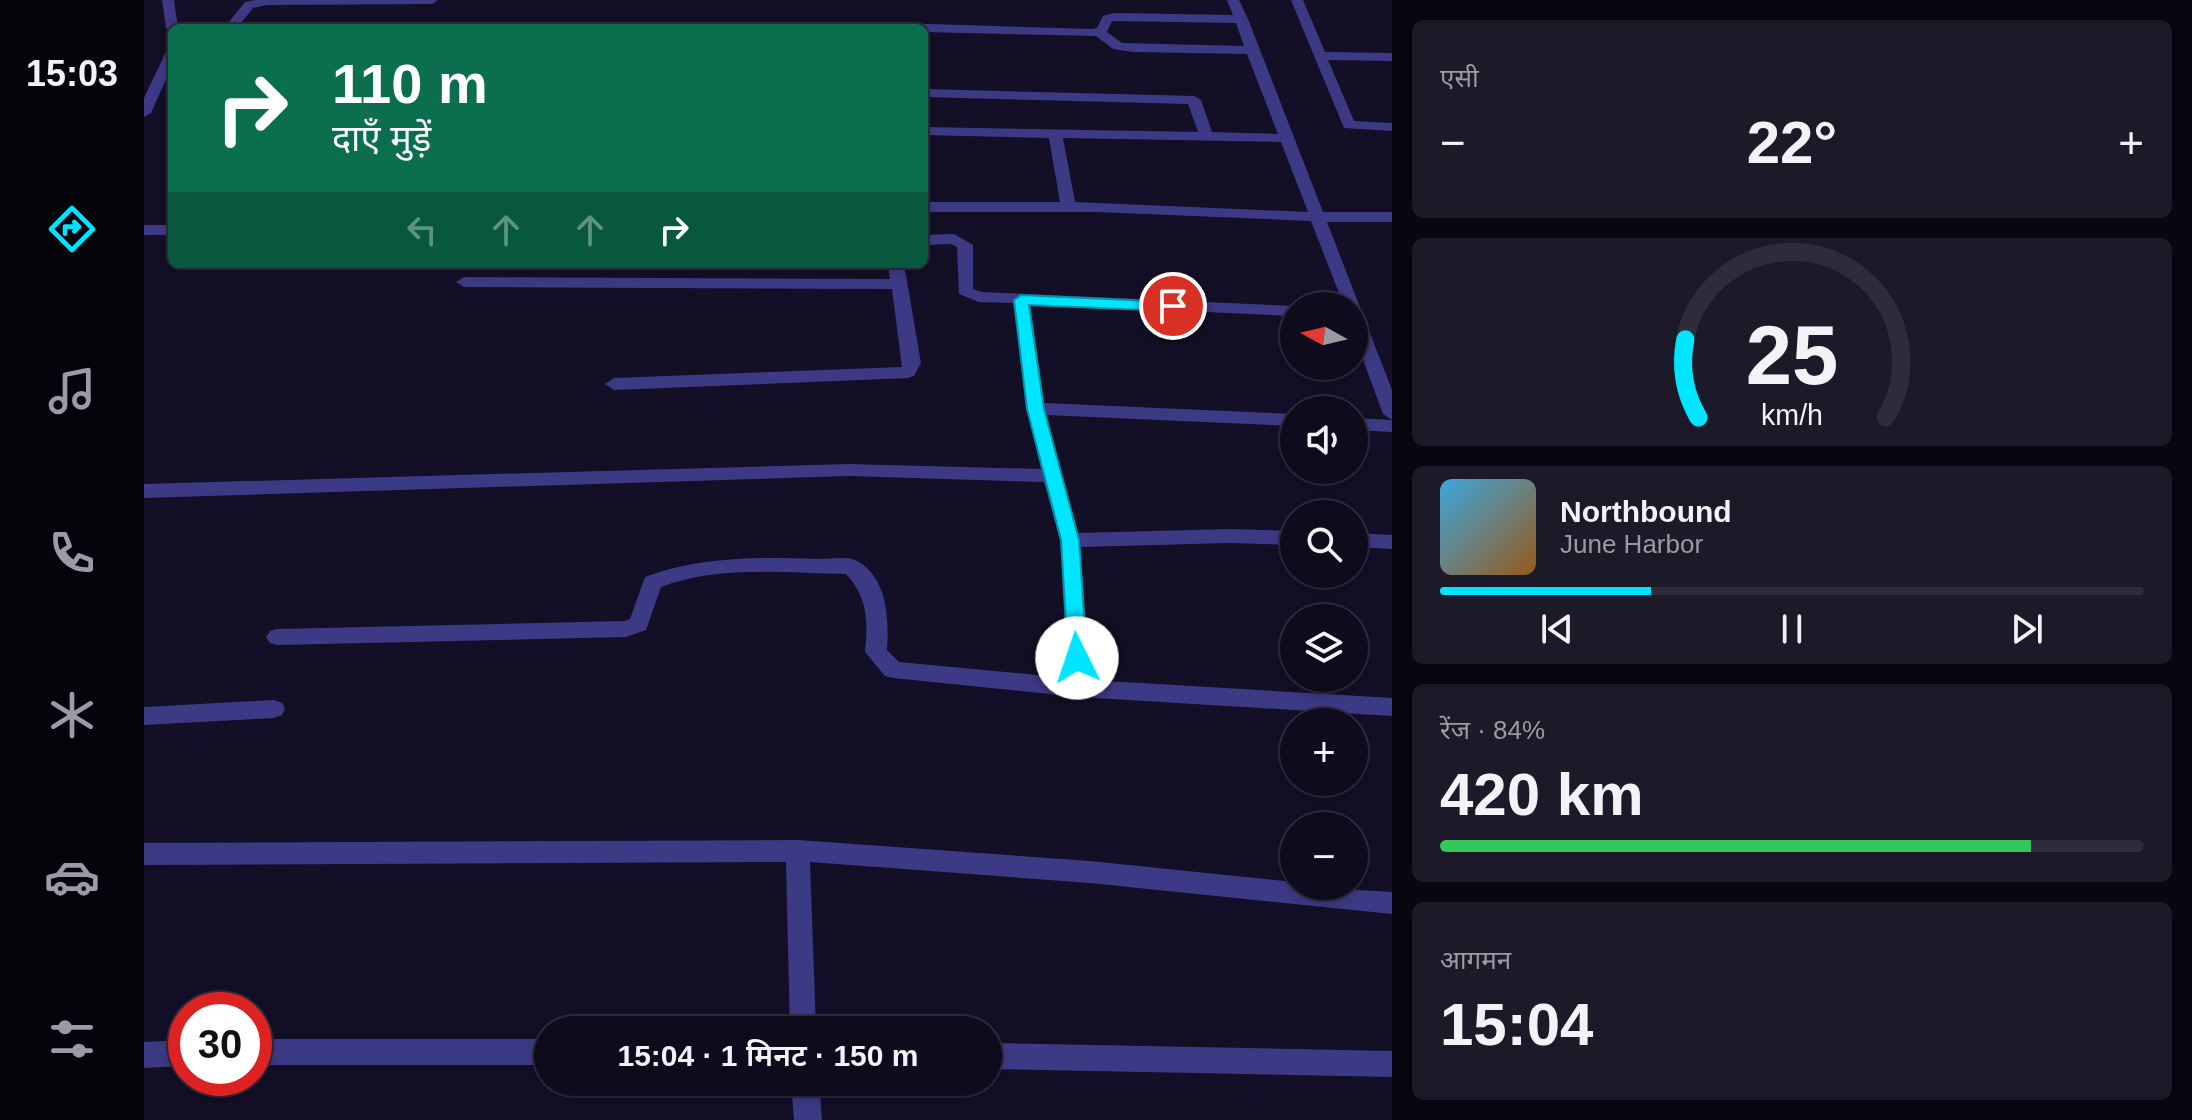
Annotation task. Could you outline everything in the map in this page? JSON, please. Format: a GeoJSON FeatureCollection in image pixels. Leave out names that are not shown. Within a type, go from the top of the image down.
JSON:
{"type":"FeatureCollection","features":[{"type":"Feature","properties":{"kind":"street"},"geometry":{"type":"LineString","coordinates":[[168,0],[171,24]]}},
{"type":"Feature","properties":{"kind":"street"},"geometry":{"type":"LineString","coordinates":[[233,24],[246,7],[254,3],[432,0]]}},
{"type":"Feature","properties":{"kind":"street"},"geometry":{"type":"LineString","coordinates":[[1233,0],[1347,292]]}},
{"type":"Feature","properties":{"kind":"street"},"geometry":{"type":"LineString","coordinates":[[1297,0],[1349,125],[1392,127]]}},
{"type":"Feature","properties":{"kind":"street"},"geometry":{"type":"LineString","coordinates":[[1099,32],[1107,19],[1114,17],[1242,19]]}},
{"type":"Feature","properties":{"kind":"street"},"geometry":{"type":"LineString","coordinates":[[928,28],[1099,32],[1118,46],[1133,48],[1254,50]]}},
{"type":"Feature","properties":{"kind":"street"},"geometry":{"type":"LineString","coordinates":[[1319,56],[1392,57]]}},
{"type":"Feature","properties":{"kind":"street"},"geometry":{"type":"LineString","coordinates":[[144,113],[168,61]]}},
{"type":"Feature","properties":{"kind":"street"},"geometry":{"type":"LineString","coordinates":[[928,93],[1194,100],[1206,136]]}},
{"type":"Feature","properties":{"kind":"street"},"geometry":{"type":"LineString","coordinates":[[928,131],[1289,138]]}},
{"type":"Feature","properties":{"kind":"street"},"geometry":{"type":"LineString","coordinates":[[1055,134],[1068,207]]}},
{"type":"Feature","properties":{"kind":"street"},"geometry":{"type":"LineString","coordinates":[[928,207],[1068,207],[1392,217]]}},
{"type":"Feature","properties":{"kind":"street"},"geometry":{"type":"LineString","coordinates":[[144,230],[168,230]]}},
{"type":"Feature","properties":{"kind":"street"},"geometry":{"type":"LineString","coordinates":[[928,240],[954,239],[965,245],[965,291],[979,297],[1280,310]]}},
{"type":"Feature","properties":{"kind":"street"},"geometry":{"type":"LineString","coordinates":[[614,384],[908,372],[912,363],[896,268]]}},
{"type":"Feature","properties":{"kind":"street"},"geometry":{"type":"LineString","coordinates":[[464,282],[898,284]]}},
{"type":"Feature","properties":{"kind":"street"},"geometry":{"type":"LineString","coordinates":[[1021,300],[1036,409],[1070,540],[1079,688]]}},
{"type":"Feature","properties":{"kind":"street"},"geometry":{"type":"LineString","coordinates":[[1368,350],[1392,414]]}},
{"type":"Feature","properties":{"kind":"street"},"geometry":{"type":"LineString","coordinates":[[1036,409],[1280,419]]}},
{"type":"Feature","properties":{"kind":"street"},"geometry":{"type":"LineString","coordinates":[[1368,425],[1392,426]]}},
{"type":"Feature","properties":{"kind":"street"},"geometry":{"type":"LineString","coordinates":[[144,491],[849,470],[1052,476]]}},
{"type":"Feature","properties":{"kind":"street"},"geometry":{"type":"LineString","coordinates":[[1070,540],[1280,538]]}},
{"type":"Feature","properties":{"kind":"street"},"geometry":{"type":"LineString","coordinates":[[1368,541],[1392,542]]}},
{"type":"Feature","properties":{"kind":"street"},"geometry":{"type":"LineString","coordinates":[[277,637],[626,629],[639,624],[652,582],[668,574],[765,566],[851,567],[872,587],[879,613],[876,652],[893,670],[1079,688],[1392,707]]}},
{"type":"Feature","properties":{"kind":"street"},"geometry":{"type":"LineString","coordinates":[[144,716],[274,709]]}},
{"type":"Feature","properties":{"kind":"street"},"geometry":{"type":"LineString","coordinates":[[144,854],[798,851],[1090,872],[1392,903]]}},
{"type":"Feature","properties":{"kind":"street"},"geometry":{"type":"LineString","coordinates":[[798,851],[803,1016]]}},
{"type":"Feature","properties":{"kind":"street"},"geometry":{"type":"LineString","coordinates":[[272,1052],[534,1052]]}},
{"type":"Feature","properties":{"kind":"street"},"geometry":{"type":"LineString","coordinates":[[144,1055],[168,1054]]}},
{"type":"Feature","properties":{"kind":"street"},"geometry":{"type":"LineString","coordinates":[[1002,1056],[1392,1064]]}},
{"type":"Feature","properties":{"kind":"street"},"geometry":{"type":"LineString","coordinates":[[806,1096],[808,1120]]}},
{"type":"Feature","properties":{"kind":"route"},"geometry":{"type":"LineString","coordinates":[[1077,658],[1070,540],[1036,409],[1021,300],[1173,306]]}}]}
